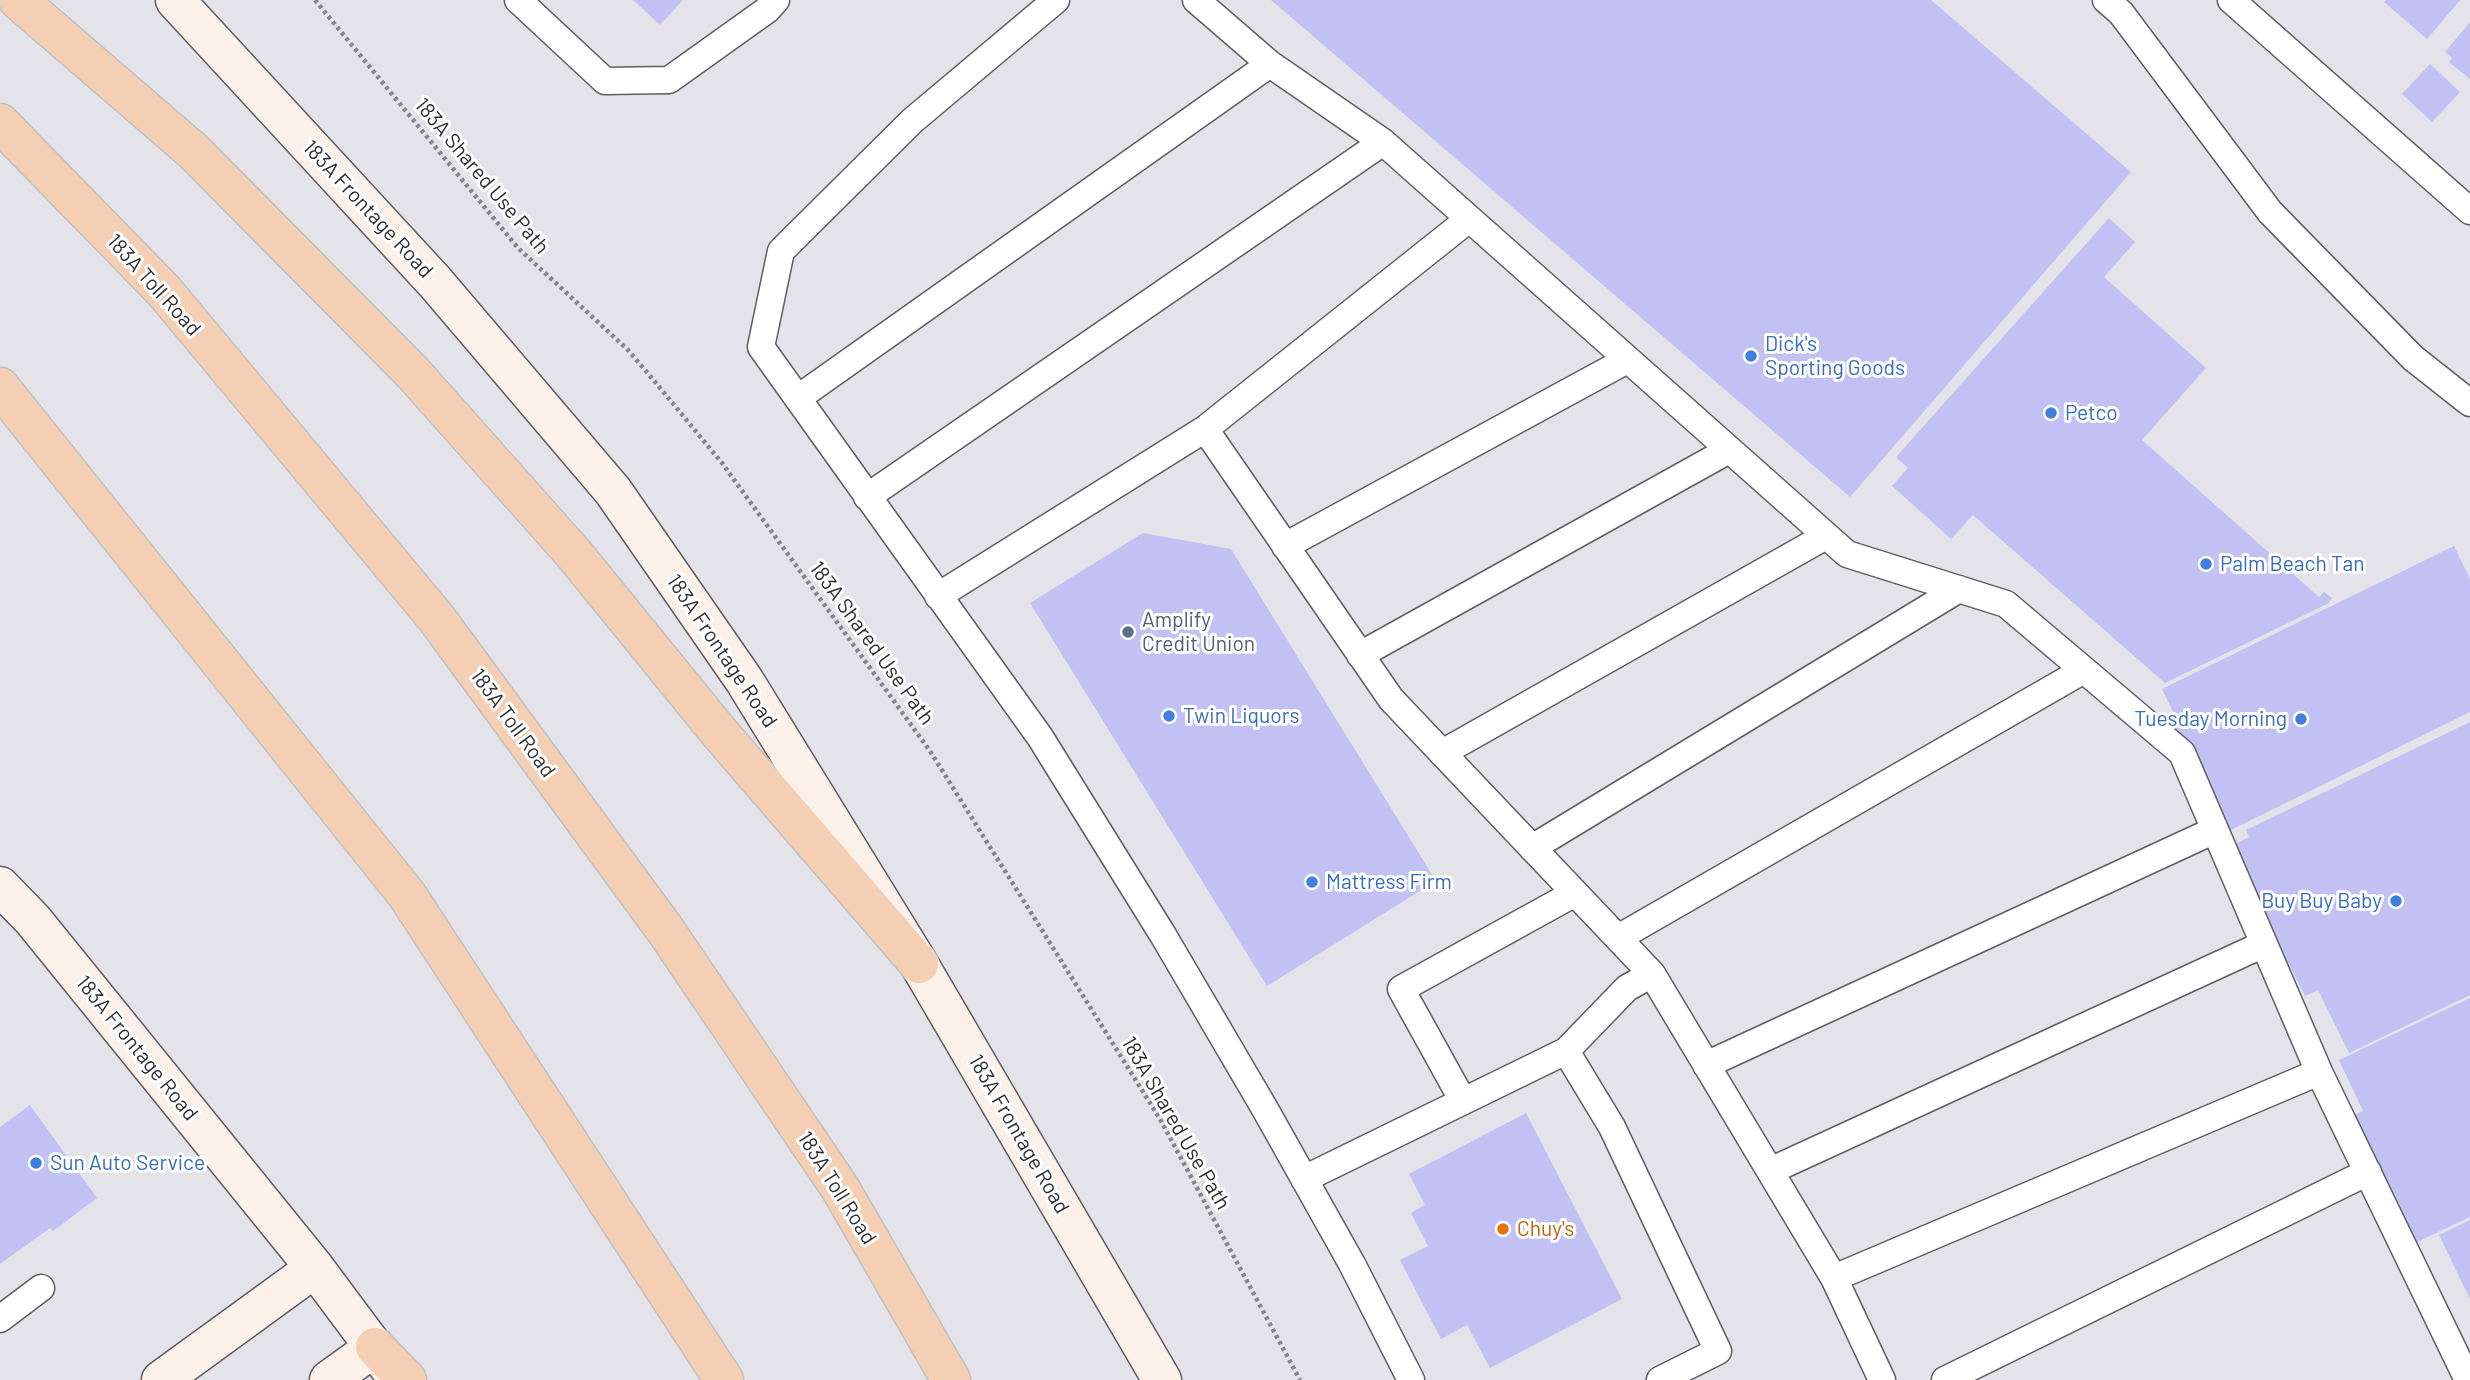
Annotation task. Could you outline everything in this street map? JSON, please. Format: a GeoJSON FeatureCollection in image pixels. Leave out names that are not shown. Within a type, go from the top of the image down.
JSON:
{"type":"FeatureCollection","features":[{"type":"Feature","properties":{"kind":"highway"},"geometry":{"type":"LineString","coordinates":[[18,0],[193,151],[413,373],[574,554],[718,731],[919,964]]}},
{"type":"Feature","properties":{"kind":"highway","name":"183A Toll Road"},"geometry":{"type":"LineString","coordinates":[[0,123],[164,291],[437,619],[666,931],[840,1188],[951,1380]]}},
{"type":"Feature","properties":{"kind":"highway"},"geometry":{"type":"LineString","coordinates":[[0,387],[407,895],[724,1380]]}},
{"type":"Feature","properties":{"kind":"highway"},"geometry":{"type":"LineString","coordinates":[[375,1347],[407,1380]]}},
{"type":"Feature","properties":{"kind":"main road","name":"183A Frontage Road"},"geometry":{"type":"LineString","coordinates":[[175,0],[435,282],[613,491],[744,680],[919,964],[1162,1380]]}},
{"type":"Feature","properties":{"kind":"main road","name":"183A Frontage Road"},"geometry":{"type":"LineString","coordinates":[[0,886],[33,920],[315,1268],[398,1380]]}},
{"type":"Feature","properties":{"kind":"main road"},"geometry":{"type":"LineString","coordinates":[[161,1380],[315,1268]]}},
{"type":"Feature","properties":{"kind":"main road"},"geometry":{"type":"LineString","coordinates":[[329,1380],[375,1347]]}},
{"type":"Feature","properties":{"kind":"lane"},"geometry":{"type":"LineString","coordinates":[[518,0],[605,81],[669,80],[767,10],[776,0]]}},
{"type":"Feature","properties":{"kind":"lane"},"geometry":{"type":"LineString","coordinates":[[1056,0],[912,121],[781,251],[761,346],[1041,737],[1163,935],[1304,1179],[1352,1264],[1411,1380]]}},
{"type":"Feature","properties":{"kind":"lane"},"geometry":{"type":"LineString","coordinates":[[1196,0],[1270,64],[1383,142],[1847,554],[2006,604],[2182,754],[2319,1072],[2468,1380]]}},
{"type":"Feature","properties":{"kind":"lane"},"geometry":{"type":"LineString","coordinates":[[2106,0],[2121,13],[2270,212],[2413,358],[2470,403]]}},
{"type":"Feature","properties":{"kind":"lane"},"geometry":{"type":"LineString","coordinates":[[2231,0],[2470,211]]}},
{"type":"Feature","properties":{"kind":"lane"},"geometry":{"type":"LineString","coordinates":[[798,398],[1270,64]]}},
{"type":"Feature","properties":{"kind":"lane"},"geometry":{"type":"LineString","coordinates":[[867,497],[1383,142]]}},
{"type":"Feature","properties":{"kind":"lane"},"geometry":{"type":"LineString","coordinates":[[939,596],[1205,429],[1469,219]]}},
{"type":"Feature","properties":{"kind":"lane"},"geometry":{"type":"LineString","coordinates":[[1285,546],[1627,360]]}},
{"type":"Feature","properties":{"kind":"lane"},"geometry":{"type":"LineString","coordinates":[[1205,429],[1391,699],[1652,974],[1834,1278],[1882,1380]]}},
{"type":"Feature","properties":{"kind":"lane"},"geometry":{"type":"LineString","coordinates":[[1360,655],[1729,450]]}},
{"type":"Feature","properties":{"kind":"lane"},"geometry":{"type":"LineString","coordinates":[[1442,753],[1826,536]]}},
{"type":"Feature","properties":{"kind":"lane"},"geometry":{"type":"LineString","coordinates":[[1532,848],[1959,589]]}},
{"type":"Feature","properties":{"kind":"lane"},"geometry":{"type":"LineString","coordinates":[[1618,938],[2084,670]]}},
{"type":"Feature","properties":{"kind":"lane"},"geometry":{"type":"LineString","coordinates":[[1706,1065],[2215,830]]}},
{"type":"Feature","properties":{"kind":"lane"},"geometry":{"type":"LineString","coordinates":[[1463,1101],[1401,989],[1575,893]]}},
{"type":"Feature","properties":{"kind":"lane"},"geometry":{"type":"LineString","coordinates":[[1770,1171],[2264,944]]}},
{"type":"Feature","properties":{"kind":"lane"},"geometry":{"type":"LineString","coordinates":[[1304,1179],[1566,1051],[1627,988],[1652,974]]}},
{"type":"Feature","properties":{"kind":"lane"},"geometry":{"type":"LineString","coordinates":[[1566,1051],[1612,1127],[1718,1352],[1660,1380]]}},
{"type":"Feature","properties":{"kind":"lane"},"geometry":{"type":"LineString","coordinates":[[1834,1278],[2319,1072]]}},
{"type":"Feature","properties":{"kind":"lane"},"geometry":{"type":"LineString","coordinates":[[1945,1380],[2368,1172]]}},
{"type":"Feature","properties":{"kind":"lane"},"geometry":{"type":"LineString","coordinates":[[0,1319],[41,1288]]}},
{"type":"Feature","properties":{"kind":"path","name":"183A Shared Use Path"},"geometry":{"type":"LineString","coordinates":[[315,0],[518,248],[627,349],[722,463],[930,751],[1160,1119],[1300,1380]]}},
{"type":"Feature","properties":{"kind":"building"},"geometry":{"type":"Polygon","coordinates":[[[633,0],[683,0],[660,25],[633,0]]]}},
{"type":"Feature","properties":{"kind":"building"},"geometry":{"type":"Polygon","coordinates":[[[1271,0],[1931,0],[2131,172],[1850,497],[1271,0]]]}},
{"type":"Feature","properties":{"kind":"building"},"geometry":{"type":"Polygon","coordinates":[[[2460,0],[2427,39],[2384,2],[2460,0]]]}},
{"type":"Feature","properties":{"kind":"building"},"geometry":{"type":"Polygon","coordinates":[[[2470,22],[2470,79],[2449,62],[2452,58],[2445,52],[2470,22]]]}},
{"type":"Feature","properties":{"kind":"building"},"geometry":{"type":"Polygon","coordinates":[[[2430,64],[2460,92],[2432,122],[2402,94],[2430,64]]]}},
{"type":"Feature","properties":{"kind":"building"},"geometry":{"type":"Polygon","coordinates":[[[2109,218],[2135,242],[2104,277],[2206,368],[2142,440],[2319,597],[2324,592],[2332,598],[2329,603],[2165,683],[1973,515],[1951,539],[1892,486],[1908,468],[1896,457],[2109,218]]]}},
{"type":"Feature","properties":{"kind":"building"},"geometry":{"type":"Polygon","coordinates":[[[1143,533],[1231,549],[1436,881],[1267,986],[1030,603],[1143,533]]]}},
{"type":"Feature","properties":{"kind":"building"},"geometry":{"type":"Polygon","coordinates":[[[2454,546],[2470,579],[2470,712],[2229,831],[2169,726],[2178,722],[2162,689],[2454,546]]]}},
{"type":"Feature","properties":{"kind":"building"},"geometry":{"type":"Polygon","coordinates":[[[2470,722],[2470,995],[2349,1053],[2318,990],[2305,996],[2288,962],[2283,965],[2233,845],[2249,837],[2246,830],[2470,722]]]}},
{"type":"Feature","properties":{"kind":"building"},"geometry":{"type":"Polygon","coordinates":[[[2470,998],[2470,1217],[2417,1242],[2395,1194],[2386,1198],[2348,1118],[2363,1111],[2339,1060],[2470,998]]]}},
{"type":"Feature","properties":{"kind":"building","name":"Sun Auto Service"},"geometry":{"type":"Polygon","coordinates":[[[30,1105],[97,1198],[53,1231],[50,1228],[0,1264],[0,1127],[30,1105]]]}},
{"type":"Feature","properties":{"kind":"building","name":"Chuy's"},"geometry":{"type":"Polygon","coordinates":[[[1526,1113],[1622,1299],[1490,1368],[1467,1325],[1441,1339],[1400,1260],[1428,1246],[1411,1213],[1425,1205],[1409,1174],[1526,1113]]]}},
{"type":"Feature","properties":{"kind":"building"},"geometry":{"type":"Polygon","coordinates":[[[2470,1220],[2470,1299],[2439,1235],[2470,1220]]]}},
{"type":"Feature","properties":{"kind":"place","name":"Dick's Sporting Goods"},"geometry":{"type":"Point","coordinates":[1751,356]}},
{"type":"Feature","properties":{"kind":"place","name":"Petco"},"geometry":{"type":"Point","coordinates":[2051,413]}},
{"type":"Feature","properties":{"kind":"place","name":"Palm Beach Tan"},"geometry":{"type":"Point","coordinates":[2206,564]}},
{"type":"Feature","properties":{"kind":"place","name":"Amplify Credit Union"},"geometry":{"type":"Point","coordinates":[1128,632]}},
{"type":"Feature","properties":{"kind":"place","name":"Twin Liquors"},"geometry":{"type":"Point","coordinates":[1169,716]}},
{"type":"Feature","properties":{"kind":"place","name":"Tuesday Morning"},"geometry":{"type":"Point","coordinates":[2301,719]}},
{"type":"Feature","properties":{"kind":"place","name":"Mattress Firm"},"geometry":{"type":"Point","coordinates":[1312,882]}},
{"type":"Feature","properties":{"kind":"place","name":"Buy Buy Baby"},"geometry":{"type":"Point","coordinates":[2396,901]}},
{"type":"Feature","properties":{"kind":"place","name":"Sun Auto Service"},"geometry":{"type":"Point","coordinates":[36,1163]}},
{"type":"Feature","properties":{"kind":"place","name":"Chuy's"},"geometry":{"type":"Point","coordinates":[1503,1229]}}]}
